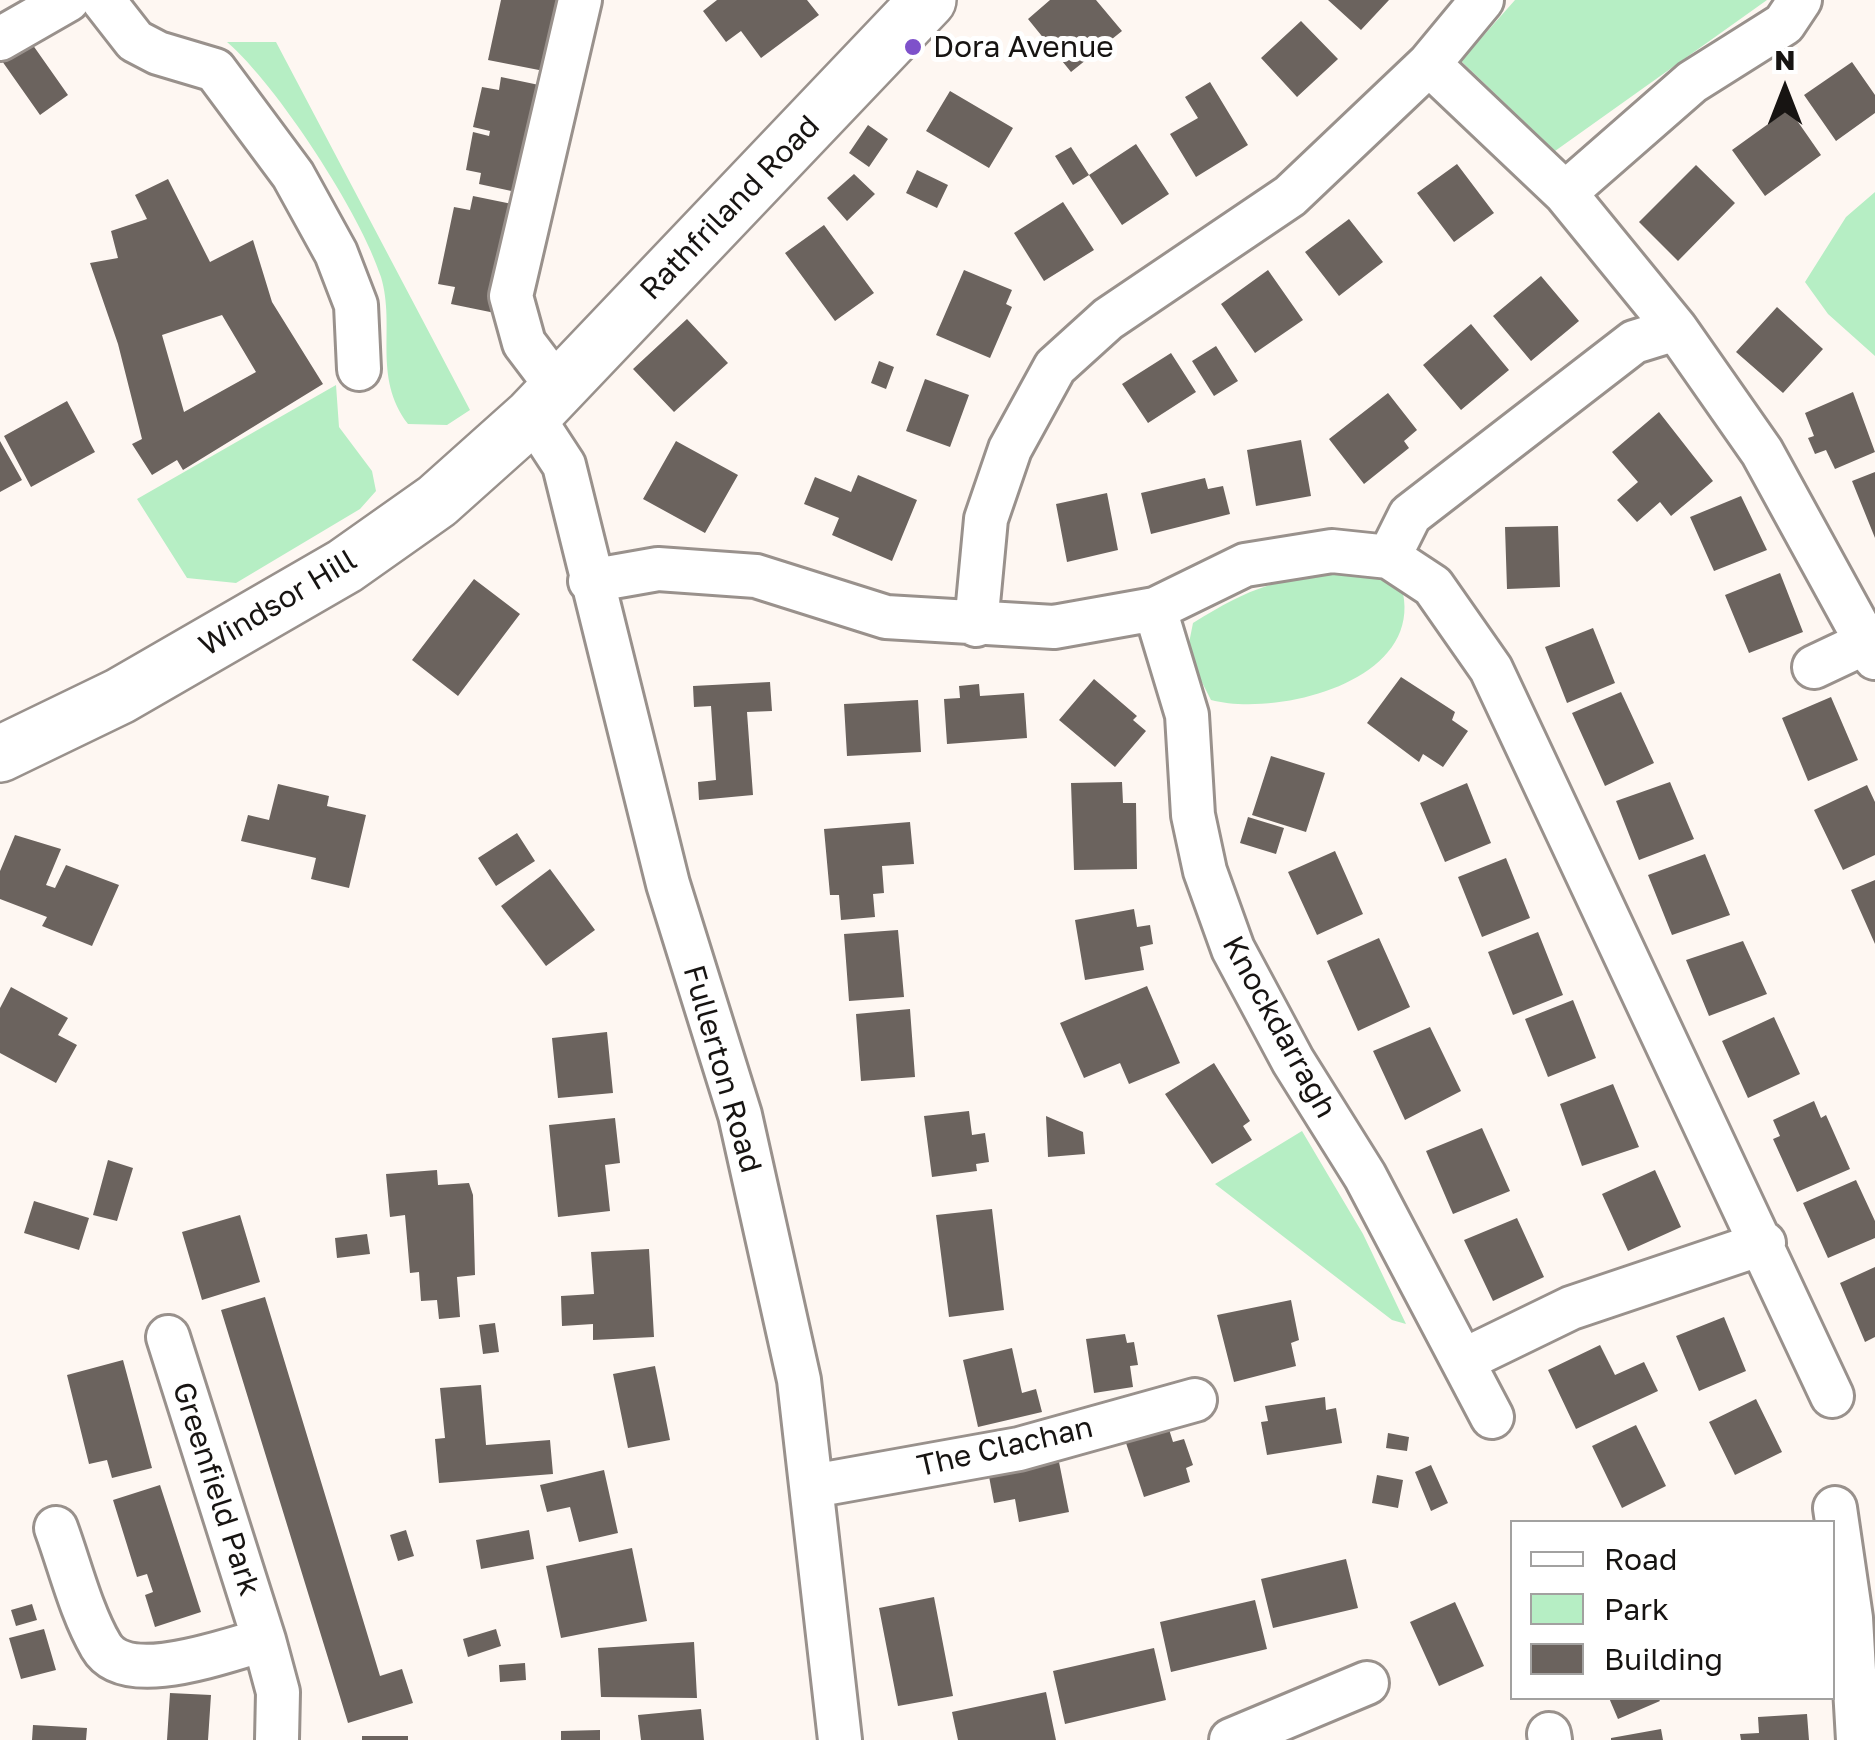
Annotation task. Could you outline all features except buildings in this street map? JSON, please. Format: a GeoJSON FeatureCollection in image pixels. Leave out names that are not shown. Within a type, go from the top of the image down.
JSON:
{"type":"FeatureCollection","features":[{"type":"Feature","properties":{"kind":"main road","name":"Rathfriland Road"},"geometry":{"type":"LineString","coordinates":[[545,402],[928,0]]}},
{"type":"Feature","properties":{"kind":"main road","name":"Windsor Hill"},"geometry":{"type":"LineString","coordinates":[[0,754],[120,696],[346,566],[437,501],[545,402]]}},
{"type":"Feature","properties":{"kind":"street"},"geometry":{"type":"LineString","coordinates":[[0,39],[68,0]]}},
{"type":"Feature","properties":{"kind":"street"},"geometry":{"type":"LineString","coordinates":[[103,0],[134,40],[158,53],[215,70],[293,175],[336,253],[356,305],[358,368]]}},
{"type":"Feature","properties":{"kind":"street","name":"Fullerton Road"},"geometry":{"type":"LineString","coordinates":[[580,0],[511,296],[564,465],[668,884],[740,1116],[800,1380],[840,1740]]}},
{"type":"Feature","properties":{"kind":"street"},"geometry":{"type":"LineString","coordinates":[[976,625],[986,519],[1010,448],[1055,367],[1108,319],[1290,196],[1428,64],[1482,0]]}},
{"type":"Feature","properties":{"kind":"street"},"geometry":{"type":"LineString","coordinates":[[1565,193],[1692,82],[1784,24],[1800,0]]}},
{"type":"Feature","properties":{"kind":"street"},"geometry":{"type":"LineString","coordinates":[[1428,64],[1565,193],[1676,329],[1762,452],[1871,650],[1814,668]]}},
{"type":"Feature","properties":{"kind":"street"},"geometry":{"type":"LineString","coordinates":[[1389,557],[1410,515],[1634,342],[1676,329]]}},
{"type":"Feature","properties":{"kind":"street"},"geometry":{"type":"LineString","coordinates":[[590,581],[658,568],[756,576],[886,617],[1054,627],[1156,609],[1245,565],[1332,551],[1389,557],[1433,586],[1491,669],[1764,1243],[1832,1396]]}},
{"type":"Feature","properties":{"kind":"street","name":"Knockdarragh"},"geometry":{"type":"LineString","coordinates":[[1156,609],[1188,715],[1193,815],[1205,871],[1232,949],[1293,1061],[1364,1176],[1492,1417]]}},
{"type":"Feature","properties":{"kind":"street"},"geometry":{"type":"LineString","coordinates":[[1464,1360],[1571,1308],[1764,1243]]}},
{"type":"Feature","properties":{"kind":"street","name":"Greenfield Park"},"geometry":{"type":"LineString","coordinates":[[168,1337],[264,1640],[278,1692],[277,1740]]}},
{"type":"Feature","properties":{"kind":"street","name":"The Clachan"},"geometry":{"type":"LineString","coordinates":[[813,1486],[1019,1450],[1195,1400]]}},
{"type":"Feature","properties":{"kind":"street"},"geometry":{"type":"LineString","coordinates":[[1835,1508],[1851,1618],[1858,1740]]}},
{"type":"Feature","properties":{"kind":"street"},"geometry":{"type":"LineString","coordinates":[[56,1528],[102,1650],[126,1666],[174,1664],[264,1640]]}},
{"type":"Feature","properties":{"kind":"street"},"geometry":{"type":"LineString","coordinates":[[1231,1740],[1367,1684]]}},
{"type":"Feature","properties":{"kind":"green space"},"geometry":{"type":"Polygon","coordinates":[[[1515,0],[1767,0],[1555,151],[1461,61],[1515,0]]]}},
{"type":"Feature","properties":{"kind":"green space"},"geometry":{"type":"Polygon","coordinates":[[[227,42],[276,42],[470,410],[447,425],[408,424],[397,406],[388,370],[385,296],[371,251],[315,152],[269,88],[227,42]]]}},
{"type":"Feature","properties":{"kind":"green space"},"geometry":{"type":"Polygon","coordinates":[[[1875,192],[1875,356],[1828,314],[1805,282],[1846,217],[1875,192]]]}},
{"type":"Feature","properties":{"kind":"green space"},"geometry":{"type":"Polygon","coordinates":[[[336,385],[339,427],[372,471],[376,491],[360,509],[236,583],[187,578],[137,499],[336,385]]]}},
{"type":"Feature","properties":{"kind":"green space"},"geometry":{"type":"Polygon","coordinates":[[[1349,572],[1383,578],[1403,593],[1403,624],[1390,650],[1367,671],[1338,687],[1305,697],[1271,703],[1211,700],[1187,653],[1193,623],[1267,586],[1349,572]]]}},
{"type":"Feature","properties":{"kind":"green space"},"geometry":{"type":"Polygon","coordinates":[[[1302,1131],[1363,1234],[1406,1324],[1392,1320],[1215,1184],[1302,1131]]]}},
{"type":"Feature","properties":{"kind":"place","name":"Dora Avenue"},"geometry":{"type":"Point","coordinates":[913,47]}}]}
